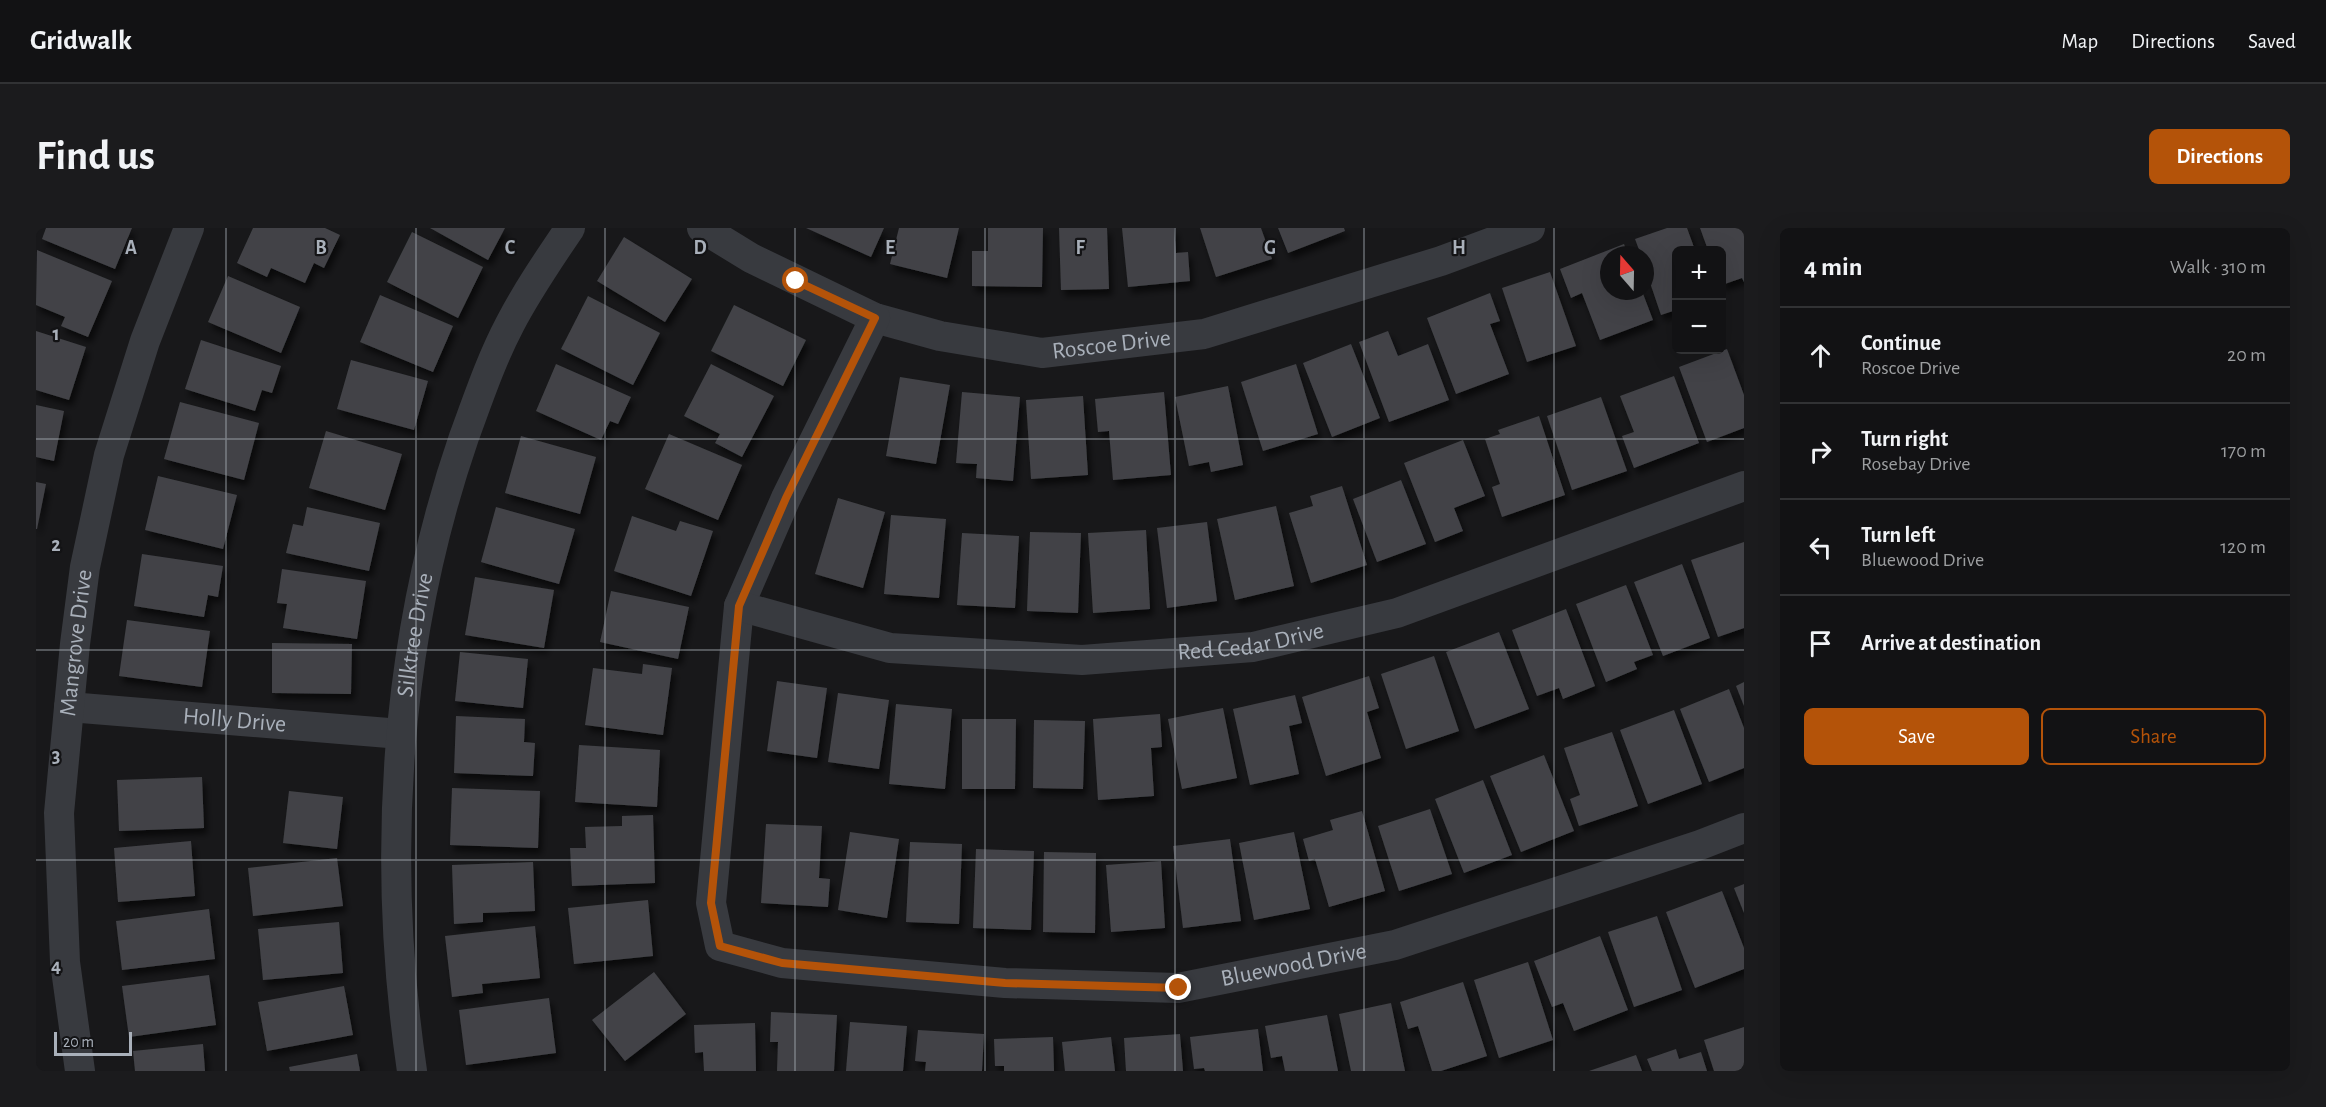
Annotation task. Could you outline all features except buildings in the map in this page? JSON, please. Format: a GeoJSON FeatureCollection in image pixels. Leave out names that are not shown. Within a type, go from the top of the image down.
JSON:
{"type":"FeatureCollection","features":[{"type":"Feature","properties":{"kind":"street","name":"Mangrove Drive"},"geometry":{"type":"LineString","coordinates":[[80,1071],[65,962],[59,813],[85,567],[108,455],[145,341],[189,228]]}},
{"type":"Feature","properties":{"kind":"street","name":"Silktree Drive"},"geometry":{"type":"LineString","coordinates":[[412,1071],[404,1015],[397,924],[396,832],[401,734],[419,601],[453,471],[477,402],[509,324],[570,228]]}},
{"type":"Feature","properties":{"kind":"street","name":"Roscoe Drive"},"geometry":{"type":"LineString","coordinates":[[702,228],[751,258],[875,318],[940,336],[1042,353],[1204,334],[1441,261],[1530,228]]}},
{"type":"Feature","properties":{"kind":"street"},"geometry":{"type":"LineString","coordinates":[[739,606],[786,498],[875,318]]}},
{"type":"Feature","properties":{"kind":"street","name":"Red Cedar Drive"},"geometry":{"type":"LineString","coordinates":[[739,606],[890,648],[1082,660],[1253,647],[1397,613],[1744,486]]}},
{"type":"Feature","properties":{"kind":"street","name":"Bluewood Drive"},"geometry":{"type":"LineString","coordinates":[[739,606],[711,903],[720,946],[782,963],[1005,983],[1179,988],[1395,945],[1700,845],[1744,828]]}},
{"type":"Feature","properties":{"kind":"street","name":"Holly Drive"},"geometry":{"type":"LineString","coordinates":[[69,707],[401,734]]}},
{"type":"Feature","properties":{"kind":"route"},"geometry":{"type":"LineString","coordinates":[[796,281],[875,318],[786,498],[739,606],[711,903],[720,946],[782,963],[1005,983],[1179,988]]}}]}
